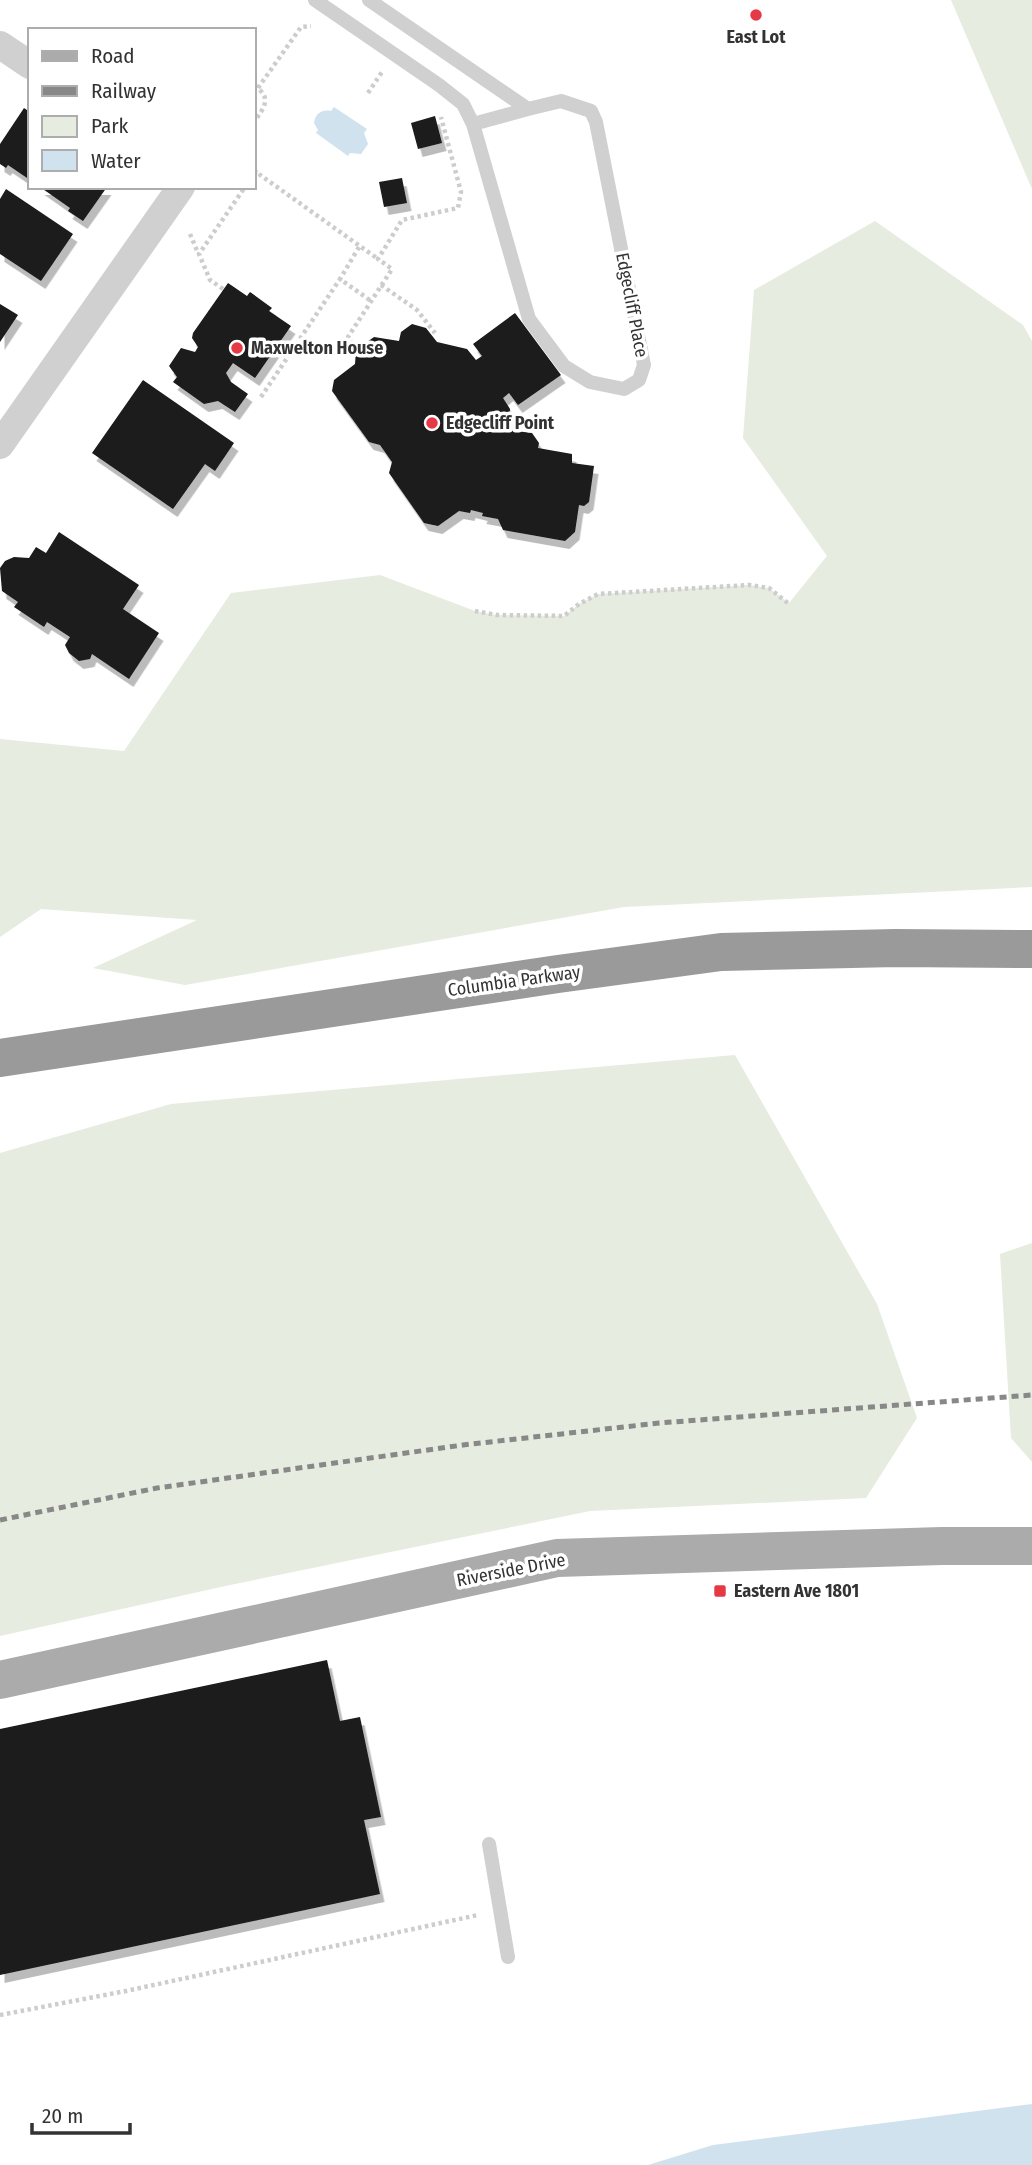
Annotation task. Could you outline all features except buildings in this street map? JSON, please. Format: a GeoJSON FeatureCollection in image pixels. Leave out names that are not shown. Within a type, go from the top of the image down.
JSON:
{"type":"FeatureCollection","features":[{"type":"Feature","properties":{"kind":"highway","name":"Columbia Parkway"},"geometry":{"type":"LineString","coordinates":[[0,1058],[721,952],[896,948],[1032,949]]}},
{"type":"Feature","properties":{"kind":"main road","name":"Riverside Drive"},"geometry":{"type":"LineString","coordinates":[[0,1681],[557,1558],[929,1546],[1032,1546]]}},
{"type":"Feature","properties":{"kind":"street"},"geometry":{"type":"LineString","coordinates":[[0,45],[28,64]]}},
{"type":"Feature","properties":{"kind":"street"},"geometry":{"type":"LineString","coordinates":[[0,445],[180,189]]}},
{"type":"Feature","properties":{"kind":"lane","name":"Edgecliff Place"},"geometry":{"type":"LineString","coordinates":[[315,0],[463,104],[473,124],[529,319],[564,366],[590,382],[624,389],[639,380],[644,365],[596,122],[591,111],[561,101],[473,124]]}},
{"type":"Feature","properties":{"kind":"lane"},"geometry":{"type":"LineString","coordinates":[[369,0],[528,109]]}},
{"type":"Feature","properties":{"kind":"lane"},"geometry":{"type":"LineString","coordinates":[[489,1844],[508,1957]]}},
{"type":"Feature","properties":{"kind":"path"},"geometry":{"type":"LineString","coordinates":[[256,119],[266,105],[267,98],[256,87],[301,27],[313,26]]}},
{"type":"Feature","properties":{"kind":"path"},"geometry":{"type":"LineString","coordinates":[[368,93],[387,65]]}},
{"type":"Feature","properties":{"kind":"path"},"geometry":{"type":"LineString","coordinates":[[378,259],[402,220],[458,208],[461,192],[441,116]]}},
{"type":"Feature","properties":{"kind":"path"},"geometry":{"type":"LineString","coordinates":[[256,174],[392,269],[348,337],[356,350]]}},
{"type":"Feature","properties":{"kind":"path"},"geometry":{"type":"LineString","coordinates":[[199,254],[244,189]]}},
{"type":"Feature","properties":{"kind":"path"},"geometry":{"type":"LineString","coordinates":[[190,234],[210,280],[223,289]]}},
{"type":"Feature","properties":{"kind":"path"},"geometry":{"type":"LineString","coordinates":[[261,397],[359,247]]}},
{"type":"Feature","properties":{"kind":"path"},"geometry":{"type":"LineString","coordinates":[[340,279],[371,301]]}},
{"type":"Feature","properties":{"kind":"path"},"geometry":{"type":"LineString","coordinates":[[381,285],[417,310],[435,333]]}},
{"type":"Feature","properties":{"kind":"path"},"geometry":{"type":"LineString","coordinates":[[475,611],[497,615],[564,616],[598,594],[749,585],[768,588],[789,604]]}},
{"type":"Feature","properties":{"kind":"path"},"geometry":{"type":"LineString","coordinates":[[0,2015],[126,1991],[500,1910]]}},
{"type":"Feature","properties":{"kind":"green space"},"geometry":{"type":"Polygon","coordinates":[[[951,0],[1032,0],[1032,189],[951,0]]]}},
{"type":"Feature","properties":{"kind":"green space"},"geometry":{"type":"Polygon","coordinates":[[[875,221],[1023,325],[1032,341],[1032,887],[624,907],[185,985],[93,968],[197,920],[41,909],[0,937],[0,739],[124,751],[231,593],[380,575],[475,611],[497,615],[564,616],[598,594],[749,585],[769,588],[789,603],[827,556],[743,438],[754,290],[875,221]]]}},
{"type":"Feature","properties":{"kind":"green space"},"geometry":{"type":"Polygon","coordinates":[[[735,1055],[877,1304],[917,1418],[866,1498],[590,1511],[230,1585],[0,1636],[0,1153],[171,1104],[735,1055]]]}},
{"type":"Feature","properties":{"kind":"green space"},"geometry":{"type":"Polygon","coordinates":[[[1032,1243],[1032,1462],[1011,1438],[1000,1254],[1032,1243]]]}},
{"type":"Feature","properties":{"kind":"water"},"geometry":{"type":"Polygon","coordinates":[[[334,107],[367,129],[364,133],[368,144],[361,154],[350,153],[348,156],[316,133],[318,130],[314,123],[317,115],[331,111],[334,107]]]}},
{"type":"Feature","properties":{"kind":"water"},"geometry":{"type":"Polygon","coordinates":[[[1032,2104],[1032,2165],[648,2165],[713,2145],[1032,2104]]]}},
{"type":"Feature","properties":{"kind":"railway"},"geometry":{"type":"LineString","coordinates":[[0,1520],[157,1488],[463,1445],[659,1423],[1032,1395]]}},
{"type":"Feature","properties":{"kind":"place","name":"East Lot"},"geometry":{"type":"Point","coordinates":[756,15]}},
{"type":"Feature","properties":{"kind":"place","name":"Maxwelton House"},"geometry":{"type":"Point","coordinates":[237,348]}},
{"type":"Feature","properties":{"kind":"place","name":"Edgecliff Point"},"geometry":{"type":"Point","coordinates":[432,423]}},
{"type":"Feature","properties":{"kind":"place","name":"Eastern Ave 1801"},"geometry":{"type":"Point","coordinates":[720,1591]}}]}
